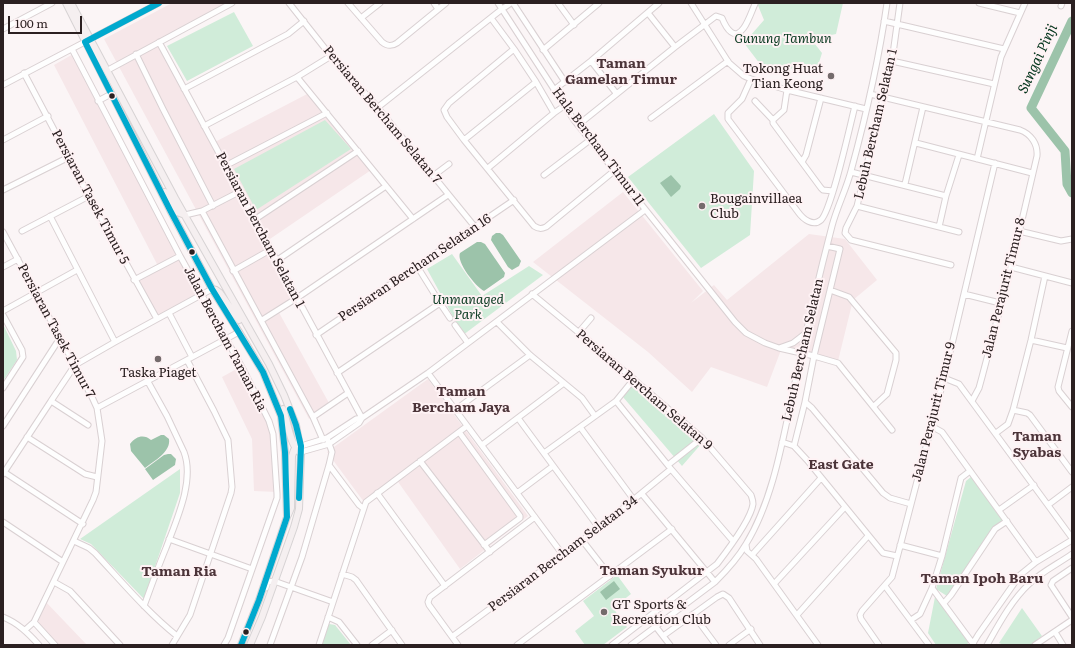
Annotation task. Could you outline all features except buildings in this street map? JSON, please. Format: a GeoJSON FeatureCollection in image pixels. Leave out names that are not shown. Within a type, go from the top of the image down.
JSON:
{"type":"FeatureCollection","features":[{"type":"Feature","properties":{"kind":"main road"},"geometry":{"type":"LineString","coordinates":[[66,3],[88,41],[108,70],[185,215],[269,364],[296,425],[299,449],[299,509],[262,617],[250,645]]}},
{"type":"Feature","properties":{"kind":"main road"},"geometry":{"type":"LineString","coordinates":[[71,3],[111,94],[150,170],[212,289],[240,332],[263,372],[275,398],[284,431],[287,517]]}},
{"type":"Feature","properties":{"kind":"main road"},"geometry":{"type":"LineString","coordinates":[[150,170],[158,178],[176,210],[180,214],[185,215]]}},
{"type":"Feature","properties":{"kind":"main road"},"geometry":{"type":"LineString","coordinates":[[212,289],[220,293],[241,323],[248,328]]}},
{"type":"Feature","properties":{"kind":"main road"},"geometry":{"type":"LineString","coordinates":[[275,398],[281,406],[287,419],[291,440],[299,449]]}},
{"type":"Feature","properties":{"kind":"main road"},"geometry":{"type":"LineString","coordinates":[[241,645],[259,600],[287,517],[292,508],[292,459],[299,449]]}},
{"type":"Feature","properties":{"kind":"street"},"geometry":{"type":"LineString","coordinates":[[3,29],[52,3]]}},
{"type":"Feature","properties":{"kind":"street"},"geometry":{"type":"LineString","coordinates":[[3,85],[159,3]]}},
{"type":"Feature","properties":{"kind":"street"},"geometry":{"type":"LineString","coordinates":[[108,70],[232,3]]}},
{"type":"Feature","properties":{"kind":"street","name":"Persiaran Bercham Selatan 7"},"geometry":{"type":"LineString","coordinates":[[289,3],[331,56],[378,108],[475,227]]}},
{"type":"Feature","properties":{"kind":"street"},"geometry":{"type":"LineString","coordinates":[[348,3],[382,42],[391,46],[397,43],[446,3]]}},
{"type":"Feature","properties":{"kind":"street"},"geometry":{"type":"LineString","coordinates":[[361,18],[380,3]]}},
{"type":"Feature","properties":{"kind":"street"},"geometry":{"type":"LineString","coordinates":[[434,3],[438,9]]}},
{"type":"Feature","properties":{"kind":"street","name":"Hala Bercham Timur 11"},"geometry":{"type":"LineString","coordinates":[[498,3],[564,106],[578,125],[735,322],[754,338],[779,348],[838,363],[892,430]]}},
{"type":"Feature","properties":{"kind":"street"},"geometry":{"type":"LineString","coordinates":[[378,108],[502,9],[512,3],[564,82]]}},
{"type":"Feature","properties":{"kind":"street"},"geometry":{"type":"LineString","coordinates":[[558,3],[574,25]]}},
{"type":"Feature","properties":{"kind":"street"},"geometry":{"type":"LineString","coordinates":[[543,50],[599,3]]}},
{"type":"Feature","properties":{"kind":"street"},"geometry":{"type":"LineString","coordinates":[[554,90],[591,61],[659,3]]}},
{"type":"Feature","properties":{"kind":"street"},"geometry":{"type":"LineString","coordinates":[[690,3],[728,61],[740,73],[751,79],[787,90],[866,109]]}},
{"type":"Feature","properties":{"kind":"street","name":"Lebuh Bercham Selatan"},"geometry":{"type":"LineString","coordinates":[[631,645],[715,582],[738,556],[761,516],[782,442],[827,246],[851,172],[870,94],[887,3]]}},
{"type":"Feature","properties":{"kind":"street","name":"Lebuh Bercham Selatan 1"},"geometry":{"type":"LineString","coordinates":[[900,3],[892,61],[856,206],[845,230],[846,236],[851,240],[951,265]]}},
{"type":"Feature","properties":{"kind":"street"},"geometry":{"type":"LineString","coordinates":[[979,3],[1020,13]]}},
{"type":"Feature","properties":{"kind":"street"},"geometry":{"type":"LineString","coordinates":[[977,159],[994,84],[1004,49],[1024,3]]}},
{"type":"Feature","properties":{"kind":"street"},"geometry":{"type":"LineString","coordinates":[[578,125],[675,46],[716,16],[722,18],[732,33],[737,34],[741,32],[747,23],[755,4]]}},
{"type":"Feature","properties":{"kind":"street"},"geometry":{"type":"LineString","coordinates":[[648,13],[675,46]]}},
{"type":"Feature","properties":{"kind":"street"},"geometry":{"type":"LineString","coordinates":[[491,18],[536,82],[553,114]]}},
{"type":"Feature","properties":{"kind":"street"},"geometry":{"type":"LineString","coordinates":[[184,89],[288,34],[304,21]]}},
{"type":"Feature","properties":{"kind":"street"},"geometry":{"type":"LineString","coordinates":[[884,21],[1004,49]]}},
{"type":"Feature","properties":{"kind":"street","name":"Persiaran Bercham Selatan 1"},"geometry":{"type":"LineString","coordinates":[[159,42],[362,418]]}},
{"type":"Feature","properties":{"kind":"street","name":"Jalan Bercham Taman Ria"},"geometry":{"type":"LineString","coordinates":[[72,49],[180,256],[266,414],[273,434],[277,494],[228,638],[224,645]]}},
{"type":"Feature","properties":{"kind":"street"},"geometry":{"type":"LineString","coordinates":[[514,49],[446,106],[445,114],[464,140],[534,226],[542,229],[614,171]]}},
{"type":"Feature","properties":{"kind":"street"},"geometry":{"type":"LineString","coordinates":[[136,54],[213,206]]}},
{"type":"Feature","properties":{"kind":"street"},"geometry":{"type":"LineString","coordinates":[[204,126],[297,77],[331,56]]}},
{"type":"Feature","properties":{"kind":"street"},"geometry":{"type":"LineString","coordinates":[[591,61],[616,93]]}},
{"type":"Feature","properties":{"kind":"street"},"geometry":{"type":"LineString","coordinates":[[651,118],[728,61]]}},
{"type":"Feature","properties":{"kind":"street"},"geometry":{"type":"LineString","coordinates":[[892,61],[994,84]]}},
{"type":"Feature","properties":{"kind":"street","name":"Persiaran Tasek Timur 5"},"geometry":{"type":"LineString","coordinates":[[24,73],[134,280],[157,320]]}},
{"type":"Feature","properties":{"kind":"street"},"geometry":{"type":"LineString","coordinates":[[297,77],[413,219]]}},
{"type":"Feature","properties":{"kind":"street"},"geometry":{"type":"LineString","coordinates":[[751,79],[742,99],[728,113],[728,119],[801,216],[807,221],[818,222],[822,219],[833,191],[855,106]]}},
{"type":"Feature","properties":{"kind":"street"},"geometry":{"type":"LineString","coordinates":[[464,140],[536,82]]}},
{"type":"Feature","properties":{"kind":"street"},"geometry":{"type":"LineString","coordinates":[[773,120],[784,110],[787,90]]}},
{"type":"Feature","properties":{"kind":"street"},"geometry":{"type":"LineString","coordinates":[[98,101],[111,94]]}},
{"type":"Feature","properties":{"kind":"street","name":"Jalan Perajurit Timur 8"},"geometry":{"type":"LineString","coordinates":[[870,94],[1028,133],[1034,142],[1037,152],[1011,267],[979,388],[972,401]]}},
{"type":"Feature","properties":{"kind":"street"},"geometry":{"type":"LineString","coordinates":[[802,162],[806,155],[821,98]]}},
{"type":"Feature","properties":{"kind":"street"},"geometry":{"type":"LineString","coordinates":[[755,101],[773,120],[773,123],[821,188],[833,191]]}},
{"type":"Feature","properties":{"kind":"street"},"geometry":{"type":"LineString","coordinates":[[488,168],[564,106]]}},
{"type":"Feature","properties":{"kind":"street"},"geometry":{"type":"LineString","coordinates":[[904,184],[916,143],[923,107]]}},
{"type":"Feature","properties":{"kind":"street"},"geometry":{"type":"LineString","coordinates":[[225,166],[327,113]]}},
{"type":"Feature","properties":{"kind":"street"},"geometry":{"type":"LineString","coordinates":[[3,140],[48,116]]}},
{"type":"Feature","properties":{"kind":"street"},"geometry":{"type":"LineString","coordinates":[[544,175],[590,140]]}},
{"type":"Feature","properties":{"kind":"street"},"geometry":{"type":"LineString","coordinates":[[916,143],[1032,173]]}},
{"type":"Feature","properties":{"kind":"street"},"geometry":{"type":"LineString","coordinates":[[254,220],[358,151]]}},
{"type":"Feature","properties":{"kind":"street"},"geometry":{"type":"LineString","coordinates":[[939,227],[958,155]]}},
{"type":"Feature","properties":{"kind":"street"},"geometry":{"type":"LineString","coordinates":[[3,190],[68,156]]}},
{"type":"Feature","properties":{"kind":"street"},"geometry":{"type":"LineString","coordinates":[[433,176],[449,164]]}},
{"type":"Feature","properties":{"kind":"street","name":"Jalan Perajurit Timur 9"},"geometry":{"type":"LineString","coordinates":[[879,645],[861,619],[860,615],[892,577],[944,378],[995,164]]}},
{"type":"Feature","properties":{"kind":"street"},"geometry":{"type":"LineString","coordinates":[[851,172],[904,184],[946,196]]}},
{"type":"Feature","properties":{"kind":"street"},"geometry":{"type":"LineString","coordinates":[[276,261],[386,186]]}},
{"type":"Feature","properties":{"kind":"street"},"geometry":{"type":"LineString","coordinates":[[185,215],[202,211],[239,192]]}},
{"type":"Feature","properties":{"kind":"street"},"geometry":{"type":"LineString","coordinates":[[262,320],[297,298],[448,195]]}},
{"type":"Feature","properties":{"kind":"street"},"geometry":{"type":"LineString","coordinates":[[22,231],[89,196]]}},
{"type":"Feature","properties":{"kind":"street","name":"Persiaran Bercham Selatan 16"},"geometry":{"type":"LineString","coordinates":[[316,335],[514,200]]}},
{"type":"Feature","properties":{"kind":"street"},"geometry":{"type":"LineString","coordinates":[[856,206],[959,232]]}},
{"type":"Feature","properties":{"kind":"street"},"geometry":{"type":"LineString","coordinates":[[299,449],[329,444],[359,423],[362,418],[428,373],[497,322],[532,294],[645,210]]}},
{"type":"Feature","properties":{"kind":"street"},"geometry":{"type":"LineString","coordinates":[[202,211],[332,452],[312,526],[292,587],[270,645]]}},
{"type":"Feature","properties":{"kind":"street"},"geometry":{"type":"LineString","coordinates":[[50,216],[115,342]]}},
{"type":"Feature","properties":{"kind":"street"},"geometry":{"type":"LineString","coordinates":[[1019,231],[1061,241],[1072,239]]}},
{"type":"Feature","properties":{"kind":"street","name":"Persiaran Tasek Timur 7"},"geometry":{"type":"LineString","coordinates":[[3,232],[97,408],[102,441],[93,500],[83,524],[34,622],[24,630]]}},
{"type":"Feature","properties":{"kind":"street"},"geometry":{"type":"LineString","coordinates":[[794,446],[840,249],[827,246]]}},
{"type":"Feature","properties":{"kind":"street"},"geometry":{"type":"LineString","coordinates":[[234,271],[270,250]]}},
{"type":"Feature","properties":{"kind":"street"},"geometry":{"type":"LineString","coordinates":[[134,280],[180,256]]}},
{"type":"Feature","properties":{"kind":"street"},"geometry":{"type":"LineString","coordinates":[[3,267],[18,259]]}},
{"type":"Feature","properties":{"kind":"street"},"geometry":{"type":"LineString","coordinates":[[417,266],[450,318]]}},
{"type":"Feature","properties":{"kind":"street"},"geometry":{"type":"LineString","coordinates":[[1011,267],[1072,283]]}},
{"type":"Feature","properties":{"kind":"street"},"geometry":{"type":"LineString","coordinates":[[3,311],[77,270]]}},
{"type":"Feature","properties":{"kind":"street"},"geometry":{"type":"LineString","coordinates":[[996,433],[1008,424],[1013,410],[1031,340],[1045,276]]}},
{"type":"Feature","properties":{"kind":"street"},"geometry":{"type":"LineString","coordinates":[[83,524],[3,473],[75,365],[212,289]]}},
{"type":"Feature","properties":{"kind":"street"},"geometry":{"type":"LineString","coordinates":[[830,290],[845,294],[852,299],[896,354],[896,360],[887,395],[874,406]]}},
{"type":"Feature","properties":{"kind":"street","name":"Persiaran Bercham Selatan 9"},"geometry":{"type":"LineString","coordinates":[[532,294],[579,332],[702,438],[751,494],[753,500],[753,505],[748,516],[734,541],[717,564],[612,645]]}},
{"type":"Feature","properties":{"kind":"street"},"geometry":{"type":"LineString","coordinates":[[964,294],[1000,304]]}},
{"type":"Feature","properties":{"kind":"street"},"geometry":{"type":"LineString","coordinates":[[337,373],[440,303]]}},
{"type":"Feature","properties":{"kind":"street"},"geometry":{"type":"LineString","coordinates":[[169,313],[226,436],[229,447],[231,493],[190,614],[172,645]]}},
{"type":"Feature","properties":{"kind":"street"},"geometry":{"type":"LineString","coordinates":[[3,315],[23,353],[23,357],[3,388]]}},
{"type":"Feature","properties":{"kind":"street"},"geometry":{"type":"LineString","coordinates":[[579,332],[591,318]]}},
{"type":"Feature","properties":{"kind":"street"},"geometry":{"type":"LineString","coordinates":[[497,322],[530,355],[582,398],[595,416]]}},
{"type":"Feature","properties":{"kind":"street"},"geometry":{"type":"LineString","coordinates":[[455,325],[468,343]]}},
{"type":"Feature","properties":{"kind":"street"},"geometry":{"type":"LineString","coordinates":[[1072,331],[1058,388],[1072,407]]}},
{"type":"Feature","properties":{"kind":"street"},"geometry":{"type":"LineString","coordinates":[[97,408],[240,332]]}},
{"type":"Feature","properties":{"kind":"street"},"geometry":{"type":"LineString","coordinates":[[779,348],[793,343],[806,333]]}},
{"type":"Feature","properties":{"kind":"street"},"geometry":{"type":"LineString","coordinates":[[3,426],[60,338]]}},
{"type":"Feature","properties":{"kind":"street"},"geometry":{"type":"LineString","coordinates":[[1031,340],[1067,348]]}},
{"type":"Feature","properties":{"kind":"street"},"geometry":{"type":"LineString","coordinates":[[455,410],[530,355]]}},
{"type":"Feature","properties":{"kind":"street"},"geometry":{"type":"LineString","coordinates":[[428,373],[563,555]]}},
{"type":"Feature","properties":{"kind":"street"},"geometry":{"type":"LineString","coordinates":[[932,588],[973,645],[1020,575],[1036,562],[1072,539],[958,383],[944,378]]}},
{"type":"Feature","properties":{"kind":"street"},"geometry":{"type":"LineString","coordinates":[[544,453],[616,401],[634,379]]}},
{"type":"Feature","properties":{"kind":"street"},"geometry":{"type":"LineString","coordinates":[[144,606],[181,506],[186,488],[187,476],[186,457],[148,380]]}},
{"type":"Feature","properties":{"kind":"street"},"geometry":{"type":"LineString","coordinates":[[482,445],[564,383]]}},
{"type":"Feature","properties":{"kind":"street"},"geometry":{"type":"LineString","coordinates":[[313,417],[348,393]]}},
{"type":"Feature","properties":{"kind":"street"},"geometry":{"type":"LineString","coordinates":[[51,401],[88,426]]}},
{"type":"Feature","properties":{"kind":"street"},"geometry":{"type":"LineString","coordinates":[[616,401],[670,467],[734,541]]}},
{"type":"Feature","properties":{"kind":"street"},"geometry":{"type":"LineString","coordinates":[[805,402],[812,408],[884,494],[890,498],[911,504]]}},
{"type":"Feature","properties":{"kind":"street"},"geometry":{"type":"LineString","coordinates":[[1013,410],[1030,415],[1072,472]]}},
{"type":"Feature","properties":{"kind":"street"},"geometry":{"type":"LineString","coordinates":[[299,449],[325,439],[356,419],[362,418]]}},
{"type":"Feature","properties":{"kind":"street"},"geometry":{"type":"LineString","coordinates":[[518,418],[599,528]]}},
{"type":"Feature","properties":{"kind":"street"},"geometry":{"type":"LineString","coordinates":[[319,645],[363,513],[363,508],[368,500],[467,426]]}},
{"type":"Feature","properties":{"kind":"street"},"geometry":{"type":"LineString","coordinates":[[931,426],[942,432],[1036,562]]}},
{"type":"Feature","properties":{"kind":"street"},"geometry":{"type":"LineString","coordinates":[[580,427],[634,500]]}},
{"type":"Feature","properties":{"kind":"street"},"geometry":{"type":"LineString","coordinates":[[459,432],[520,518],[484,545]]}},
{"type":"Feature","properties":{"kind":"street"},"geometry":{"type":"LineString","coordinates":[[27,437],[85,474],[97,477]]}},
{"type":"Feature","properties":{"kind":"street","name":"Persiaran Bercham Selatan 34"},"geometry":{"type":"LineString","coordinates":[[453,636],[599,528],[642,494],[702,438]]}},
{"type":"Feature","properties":{"kind":"street"},"geometry":{"type":"LineString","coordinates":[[782,442],[794,446],[807,460],[868,536],[883,552],[897,556]]}},
{"type":"Feature","properties":{"kind":"street"},"geometry":{"type":"LineString","coordinates":[[420,461],[490,552]]}},
{"type":"Feature","properties":{"kind":"street"},"geometry":{"type":"LineString","coordinates":[[329,465],[359,506],[363,508]]}},
{"type":"Feature","properties":{"kind":"street"},"geometry":{"type":"LineString","coordinates":[[517,493],[553,466]]}},
{"type":"Feature","properties":{"kind":"street"},"geometry":{"type":"LineString","coordinates":[[911,620],[920,614],[932,588],[942,556],[961,478],[970,471]]}},
{"type":"Feature","properties":{"kind":"street"},"geometry":{"type":"LineString","coordinates":[[750,555],[821,478]]}},
{"type":"Feature","properties":{"kind":"street"},"geometry":{"type":"LineString","coordinates":[[999,510],[1034,485]]}},
{"type":"Feature","properties":{"kind":"street"},"geometry":{"type":"LineString","coordinates":[[1048,505],[1072,487]]}},
{"type":"Feature","properties":{"kind":"street"},"geometry":{"type":"LineString","coordinates":[[377,493],[445,586]]}},
{"type":"Feature","properties":{"kind":"street"},"geometry":{"type":"LineString","coordinates":[[642,494],[715,582]]}},
{"type":"Feature","properties":{"kind":"street"},"geometry":{"type":"LineString","coordinates":[[512,505],[521,499]]}},
{"type":"Feature","properties":{"kind":"street"},"geometry":{"type":"LineString","coordinates":[[774,584],[845,507]]}},
{"type":"Feature","properties":{"kind":"street"},"geometry":{"type":"LineString","coordinates":[[458,645],[453,636],[431,608],[428,602],[430,596],[535,518]]}},
{"type":"Feature","properties":{"kind":"street"},"geometry":{"type":"LineString","coordinates":[[944,603],[951,595],[995,529],[1007,521]]}},
{"type":"Feature","properties":{"kind":"street"},"geometry":{"type":"LineString","coordinates":[[3,522],[64,562]]}},
{"type":"Feature","properties":{"kind":"street"},"geometry":{"type":"LineString","coordinates":[[517,645],[672,529]]}},
{"type":"Feature","properties":{"kind":"street"},"geometry":{"type":"LineString","coordinates":[[797,616],[868,536]]}},
{"type":"Feature","properties":{"kind":"street"},"geometry":{"type":"LineString","coordinates":[[169,539],[252,569]]}},
{"type":"Feature","properties":{"kind":"street"},"geometry":{"type":"LineString","coordinates":[[582,540],[610,576]]}},
{"type":"Feature","properties":{"kind":"street"},"geometry":{"type":"LineString","coordinates":[[74,541],[89,548],[95,553],[144,606],[177,636]]}},
{"type":"Feature","properties":{"kind":"street"},"geometry":{"type":"LineString","coordinates":[[746,544],[746,548],[750,555]]}},
{"type":"Feature","properties":{"kind":"street"},"geometry":{"type":"LineString","coordinates":[[900,545],[942,556]]}},
{"type":"Feature","properties":{"kind":"street"},"geometry":{"type":"LineString","coordinates":[[738,556],[745,553],[756,559],[818,645]]}},
{"type":"Feature","properties":{"kind":"street"},"geometry":{"type":"LineString","coordinates":[[987,645],[1008,610],[1028,584],[1072,554]]}},
{"type":"Feature","properties":{"kind":"street"},"geometry":{"type":"LineString","coordinates":[[1035,645],[1072,619],[1051,585],[1053,581],[1072,568]]}},
{"type":"Feature","properties":{"kind":"street"},"geometry":{"type":"LineString","coordinates":[[342,574],[356,580],[402,645]]}},
{"type":"Feature","properties":{"kind":"street"},"geometry":{"type":"LineString","coordinates":[[259,600],[262,597],[268,582],[274,580],[333,602]]}},
{"type":"Feature","properties":{"kind":"street"},"geometry":{"type":"LineString","coordinates":[[54,582],[70,591],[120,645]]}},
{"type":"Feature","properties":{"kind":"street"},"geometry":{"type":"LineString","coordinates":[[885,586],[929,645]]}},
{"type":"Feature","properties":{"kind":"street"},"geometry":{"type":"LineString","coordinates":[[664,636],[721,594],[727,596],[751,629],[760,645]]}},
{"type":"Feature","properties":{"kind":"street"},"geometry":{"type":"LineString","coordinates":[[693,614],[716,645]]}},
{"type":"Feature","properties":{"kind":"street"},"geometry":{"type":"LineString","coordinates":[[3,617],[14,621],[39,645]]}},
{"type":"Feature","properties":{"kind":"street"},"geometry":{"type":"LineString","coordinates":[[328,617],[339,622],[357,645]]}},
{"type":"Feature","properties":{"kind":"street"},"geometry":{"type":"LineString","coordinates":[[34,622],[55,645]]}},
{"type":"Feature","properties":{"kind":"street"},"geometry":{"type":"LineString","coordinates":[[656,627],[670,645]]}},
{"type":"Feature","properties":{"kind":"street"},"geometry":{"type":"LineString","coordinates":[[729,645],[751,629]]}},
{"type":"Feature","properties":{"kind":"street"},"geometry":{"type":"LineString","coordinates":[[372,645],[392,630]]}},
{"type":"Feature","properties":{"kind":"street"},"geometry":{"type":"LineString","coordinates":[[1054,632],[1063,645]]}},
{"type":"Feature","properties":{"kind":"shaded area"},"geometry":{"type":"Polygon","coordinates":[[[172,3],[233,3],[160,42],[213,143],[311,92],[374,168],[267,241],[295,299],[277,309],[329,403],[309,419],[104,39],[172,3]]]}},
{"type":"Feature","properties":{"kind":"shaded area"},"geometry":{"type":"Polygon","coordinates":[[[75,53],[203,292],[155,317],[135,279],[158,266],[54,65],[75,53]]]}},
{"type":"Feature","properties":{"kind":"shaded area"},"geometry":{"type":"Polygon","coordinates":[[[671,175],[681,186],[680,189],[671,197],[660,183],[671,175]]]}},
{"type":"Feature","properties":{"kind":"shaded area"},"geometry":{"type":"Polygon","coordinates":[[[623,192],[703,291],[691,303],[714,285],[727,300],[809,234],[845,239],[877,280],[853,300],[838,361],[781,350],[767,387],[711,367],[692,392],[648,352],[533,262],[623,192]]]}},
{"type":"Feature","properties":{"kind":"shaded area"},"geometry":{"type":"Polygon","coordinates":[[[496,233],[503,235],[521,261],[519,266],[512,270],[508,267],[491,240],[492,236],[496,233]]]}},
{"type":"Feature","properties":{"kind":"shaded area"},"geometry":{"type":"Polygon","coordinates":[[[477,242],[485,244],[505,273],[504,277],[484,291],[476,285],[468,274],[461,262],[460,257],[460,253],[477,242]]]}},
{"type":"Feature","properties":{"kind":"shaded area"},"geometry":{"type":"Polygon","coordinates":[[[242,366],[273,434],[277,492],[254,491],[252,439],[222,377],[242,366]]]}},
{"type":"Feature","properties":{"kind":"shaded area"},"geometry":{"type":"Polygon","coordinates":[[[428,379],[528,516],[460,569],[396,479],[364,502],[327,452],[428,379]]]}},
{"type":"Feature","properties":{"kind":"shaded area"},"geometry":{"type":"Polygon","coordinates":[[[164,435],[169,439],[169,444],[161,456],[145,468],[131,451],[130,444],[135,439],[140,437],[146,437],[151,440],[164,435]]]}},
{"type":"Feature","properties":{"kind":"shaded area"},"geometry":{"type":"Polygon","coordinates":[[[171,454],[176,459],[175,465],[153,480],[145,469],[164,455],[171,454]]]}},
{"type":"Feature","properties":{"kind":"shaded area"},"geometry":{"type":"Polygon","coordinates":[[[614,581],[620,589],[606,600],[600,592],[614,581]]]}},
{"type":"Feature","properties":{"kind":"shaded area"},"geometry":{"type":"Polygon","coordinates":[[[44,600],[87,645],[55,645],[33,622],[44,600]]]}},
{"type":"Feature","properties":{"kind":"green space","name":"Gunung Tambun"},"geometry":{"type":"Polygon","coordinates":[[[757,3],[843,3],[836,34],[811,39],[822,53],[816,72],[760,64],[744,43],[764,20],[757,3]]]}},
{"type":"Feature","properties":{"kind":"green space"},"geometry":{"type":"Polygon","coordinates":[[[234,12],[253,46],[187,81],[167,46],[234,12]]]}},
{"type":"Feature","properties":{"kind":"green space","name":"Bougainvillaea Club"},"geometry":{"type":"Polygon","coordinates":[[[714,114],[754,171],[750,235],[701,268],[628,177],[714,114]]]}},
{"type":"Feature","properties":{"kind":"green space"},"geometry":{"type":"Polygon","coordinates":[[[325,120],[351,149],[256,210],[234,169],[325,120]]]}},
{"type":"Feature","properties":{"kind":"green space","name":"Unmanaged Park"},"geometry":{"type":"Polygon","coordinates":[[[452,254],[482,296],[529,266],[543,275],[463,335],[427,269],[452,254]]]}},
{"type":"Feature","properties":{"kind":"green space"},"geometry":{"type":"Polygon","coordinates":[[[3,324],[16,351],[17,360],[3,381],[3,324]]]}},
{"type":"Feature","properties":{"kind":"green space"},"geometry":{"type":"Polygon","coordinates":[[[633,382],[702,443],[682,466],[623,397],[633,382]]]}},
{"type":"Feature","properties":{"kind":"green space"},"geometry":{"type":"Polygon","coordinates":[[[180,469],[180,493],[144,599],[91,544],[80,539],[180,469]]]}},
{"type":"Feature","properties":{"kind":"green space"},"geometry":{"type":"Polygon","coordinates":[[[972,476],[1004,519],[989,533],[953,590],[947,596],[936,589],[966,481],[972,476]]]}},
{"type":"Feature","properties":{"kind":"green space","name":"GT Sports & Recreation Club"},"geometry":{"type":"Polygon","coordinates":[[[617,575],[631,594],[613,608],[627,627],[603,645],[585,645],[575,631],[594,616],[583,601],[617,575]]]}},
{"type":"Feature","properties":{"kind":"green space"},"geometry":{"type":"Polygon","coordinates":[[[935,597],[969,641],[967,645],[936,645],[928,633],[935,597]]]}},
{"type":"Feature","properties":{"kind":"green space"},"geometry":{"type":"Polygon","coordinates":[[[1022,608],[1042,636],[1031,645],[1004,645],[999,643],[1022,608]]]}},
{"type":"Feature","properties":{"kind":"green space"},"geometry":{"type":"Polygon","coordinates":[[[329,624],[335,625],[351,645],[319,645],[329,624]]]}},
{"type":"Feature","properties":{"kind":"waterway","name":"Sungai Pinji"},"geometry":{"type":"LineString","coordinates":[[1072,21],[1031,108],[1065,151],[1067,184],[1072,193]]}},
{"type":"Feature","properties":{"kind":"transit line"},"geometry":{"type":"LineString","coordinates":[[159,3],[85,42],[170,210],[212,289],[263,372],[281,416],[285,452],[287,517],[259,600],[241,645]]}},
{"type":"Feature","properties":{"kind":"transit line"},"geometry":{"type":"LineString","coordinates":[[290,409],[301,446],[299,498]]}},
{"type":"Feature","properties":{"kind":"place","name":"Tokong Huat Tian Keong"},"geometry":{"type":"Point","coordinates":[831,76]}},
{"type":"Feature","properties":{"kind":"place","name":"Bougainvillaea Club"},"geometry":{"type":"Point","coordinates":[702,206]}},
{"type":"Feature","properties":{"kind":"place","name":"Taska Piaget"},"geometry":{"type":"Point","coordinates":[158,359]}},
{"type":"Feature","properties":{"kind":"place","name":"GT Sports & Recreation Club"},"geometry":{"type":"Point","coordinates":[604,612]}},
{"type":"Feature","properties":{"kind":"district","name":"Taman Gamelan Timur"},"geometry":{"type":"Point","coordinates":[621,72]}},
{"type":"Feature","properties":{"kind":"district","name":"Taman Bercham Jaya"},"geometry":{"type":"Point","coordinates":[461,400]}},
{"type":"Feature","properties":{"kind":"district","name":"Taman Syabas"},"geometry":{"type":"Point","coordinates":[1037,446]}},
{"type":"Feature","properties":{"kind":"district","name":"East Gate"},"geometry":{"type":"Point","coordinates":[841,465]}},
{"type":"Feature","properties":{"kind":"district","name":"Taman Syukur"},"geometry":{"type":"Point","coordinates":[652,571]}},
{"type":"Feature","properties":{"kind":"district","name":"Taman Ria"},"geometry":{"type":"Point","coordinates":[179,572]}},
{"type":"Feature","properties":{"kind":"district","name":"Taman Ipoh Baru"},"geometry":{"type":"Point","coordinates":[982,579]}}]}
